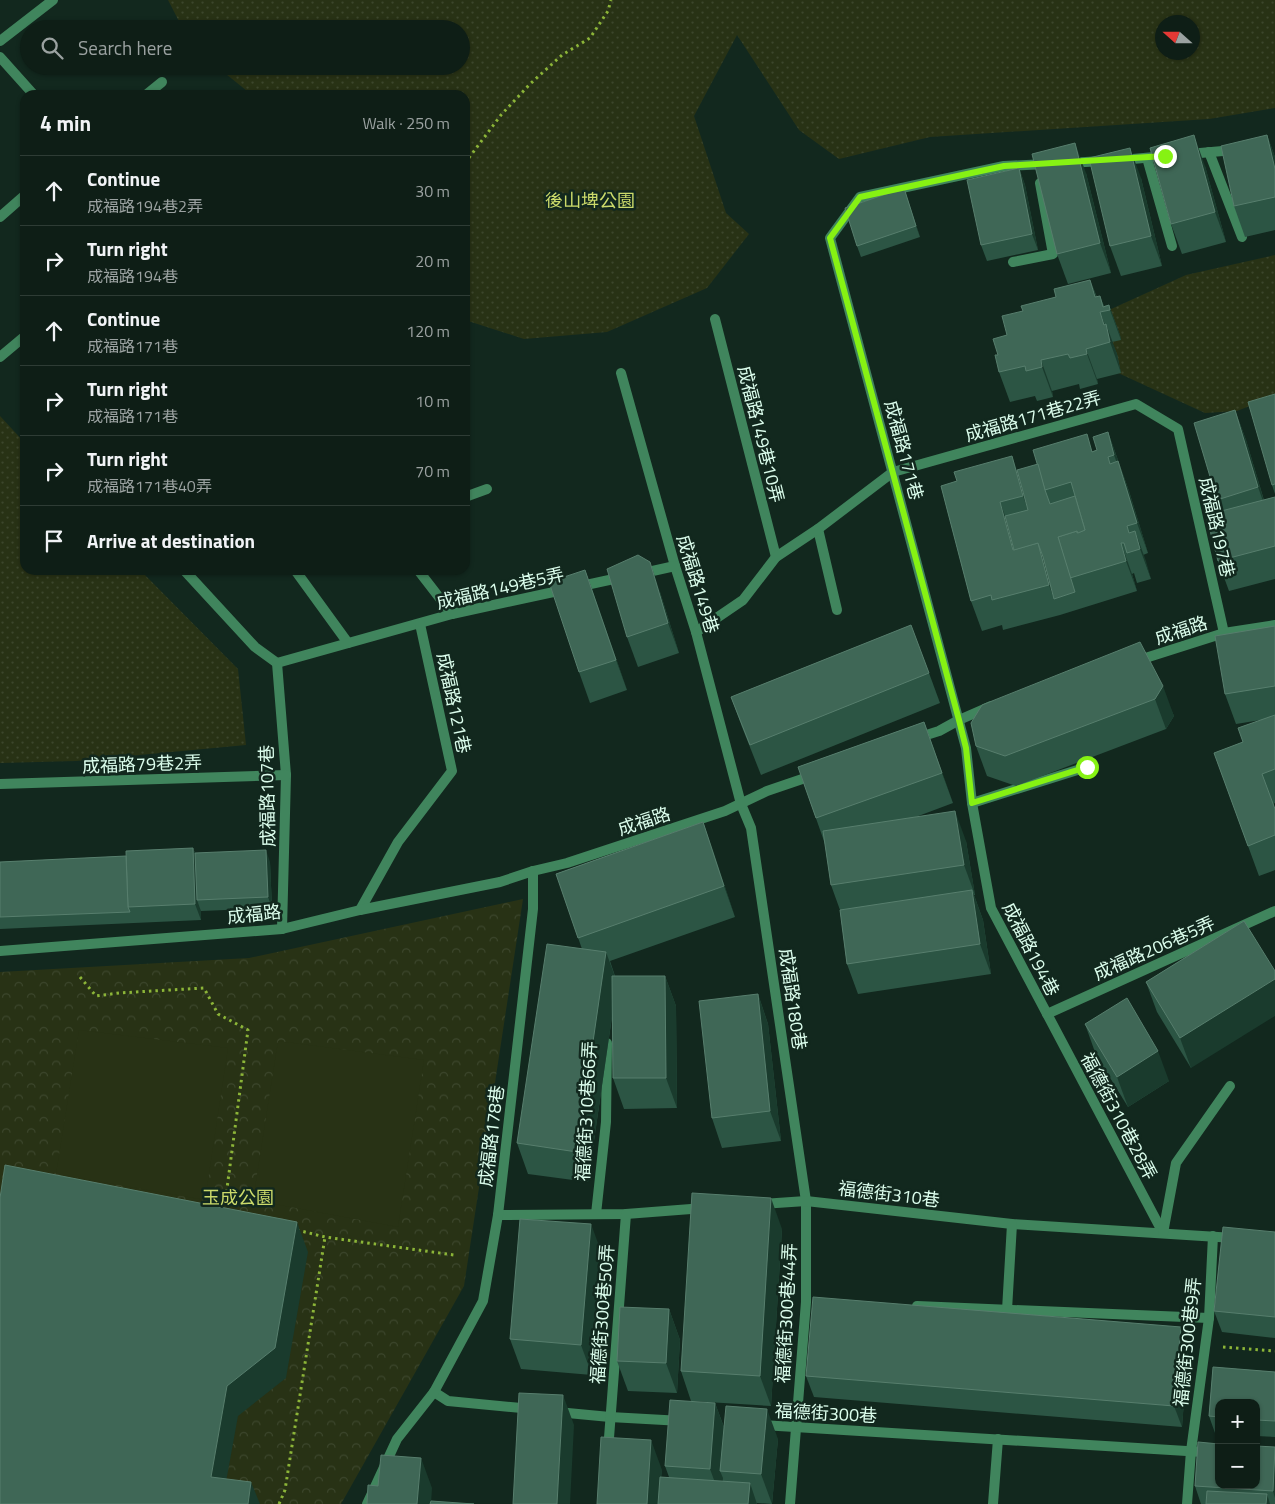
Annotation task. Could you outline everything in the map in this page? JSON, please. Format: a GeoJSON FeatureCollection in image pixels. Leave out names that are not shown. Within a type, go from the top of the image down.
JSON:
{"type":"FeatureCollection","features":[{"type":"Feature","properties":{"kind":"street"},"geometry":{"type":"LineString","coordinates":[[27,20],[53,0]]}},
{"type":"Feature","properties":{"kind":"street"},"geometry":{"type":"LineString","coordinates":[[0,41],[20,26]]}},
{"type":"Feature","properties":{"kind":"street"},"geometry":{"type":"LineString","coordinates":[[0,57],[30,90]]}},
{"type":"Feature","properties":{"kind":"street"},"geometry":{"type":"LineString","coordinates":[[152,90],[162,82]]}},
{"type":"Feature","properties":{"kind":"street"},"geometry":{"type":"LineString","coordinates":[[1013,262],[1053,254],[1036,164],[1148,158],[1245,149]]}},
{"type":"Feature","properties":{"kind":"street"},"geometry":{"type":"LineString","coordinates":[[1209,152],[1242,237]]}},
{"type":"Feature","properties":{"kind":"street"},"geometry":{"type":"LineString","coordinates":[[1148,158],[1172,246]]}},
{"type":"Feature","properties":{"kind":"street","name":"成福路171巷"},"geometry":{"type":"LineString","coordinates":[[959,720],[830,238],[860,197],[1004,166],[1036,164]]}},
{"type":"Feature","properties":{"kind":"street"},"geometry":{"type":"LineString","coordinates":[[0,216],[20,199]]}},
{"type":"Feature","properties":{"kind":"street","name":"成福路149巷10弄"},"geometry":{"type":"LineString","coordinates":[[715,319],[776,557]]}},
{"type":"Feature","properties":{"kind":"street"},"geometry":{"type":"LineString","coordinates":[[0,356],[20,340]]}},
{"type":"Feature","properties":{"kind":"street","name":"成福路149巷"},"geometry":{"type":"LineString","coordinates":[[621,373],[675,566],[696,632],[741,804]]}},
{"type":"Feature","properties":{"kind":"street","name":"成福路171巷22弄"},"geometry":{"type":"LineString","coordinates":[[893,472],[1136,404],[1178,429]]}},
{"type":"Feature","properties":{"kind":"street","name":"成福路197巷"},"geometry":{"type":"LineString","coordinates":[[1178,429],[1224,633]]}},
{"type":"Feature","properties":{"kind":"street"},"geometry":{"type":"LineString","coordinates":[[696,632],[743,600],[776,557],[818,529],[893,472]]}},
{"type":"Feature","properties":{"kind":"street"},"geometry":{"type":"LineString","coordinates":[[470,495],[486,490]]}},
{"type":"Feature","properties":{"kind":"street"},"geometry":{"type":"LineString","coordinates":[[818,529],[837,610]]}},
{"type":"Feature","properties":{"kind":"street","name":"成福路149巷5弄"},"geometry":{"type":"LineString","coordinates":[[420,624],[452,614],[675,566]]}},
{"type":"Feature","properties":{"kind":"street"},"geometry":{"type":"LineString","coordinates":[[189,575],[255,647],[277,664],[420,624]]}},
{"type":"Feature","properties":{"kind":"street"},"geometry":{"type":"LineString","coordinates":[[299,575],[348,643]]}},
{"type":"Feature","properties":{"kind":"street"},"geometry":{"type":"LineString","coordinates":[[422,575],[452,614]]}},
{"type":"Feature","properties":{"kind":"street","name":"成福路121巷"},"geometry":{"type":"LineString","coordinates":[[360,910],[398,842],[452,770],[420,624]]}},
{"type":"Feature","properties":{"kind":"street","name":"成福路"},"geometry":{"type":"LineString","coordinates":[[1126,664],[1224,633],[1275,625]]}},
{"type":"Feature","properties":{"kind":"street","name":"成福路107巷"},"geometry":{"type":"LineString","coordinates":[[277,664],[286,775],[282,928]]}},
{"type":"Feature","properties":{"kind":"street"},"geometry":{"type":"LineString","coordinates":[[903,743],[939,731],[986,708],[1005,702]]}},
{"type":"Feature","properties":{"kind":"street","name":"成福路194巷"},"geometry":{"type":"LineString","coordinates":[[959,720],[966,748],[986,908],[1047,1014]]}},
{"type":"Feature","properties":{"kind":"street"},"geometry":{"type":"LineString","coordinates":[[972,803],[1087,767]]}},
{"type":"Feature","properties":{"kind":"street","name":"成福路"},"geometry":{"type":"LineString","coordinates":[[0,952],[282,928],[360,910],[500,882],[566,863],[741,804],[768,791],[822,772]]}},
{"type":"Feature","properties":{"kind":"street","name":"成福路79巷2弄"},"geometry":{"type":"LineString","coordinates":[[0,784],[286,775]]}},
{"type":"Feature","properties":{"kind":"street","name":"成福路180巷"},"geometry":{"type":"LineString","coordinates":[[741,804],[751,828],[806,1201]]}},
{"type":"Feature","properties":{"kind":"street","name":"成福路178巷"},"geometry":{"type":"LineString","coordinates":[[366,1504],[397,1439],[434,1392],[483,1301],[498,1215],[533,909],[533,871]]}},
{"type":"Feature","properties":{"kind":"street","name":"成福路206巷5弄"},"geometry":{"type":"LineString","coordinates":[[1047,1014],[1275,911]]}},
{"type":"Feature","properties":{"kind":"street","name":"福德街310巷28弄"},"geometry":{"type":"LineString","coordinates":[[1047,1014],[1163,1232]]}},
{"type":"Feature","properties":{"kind":"street","name":"福德街310巷66弄"},"geometry":{"type":"LineString","coordinates":[[596,1214],[606,1122],[607,1028]]}},
{"type":"Feature","properties":{"kind":"street"},"geometry":{"type":"LineString","coordinates":[[1163,1232],[1176,1163],[1230,1086]]}},
{"type":"Feature","properties":{"kind":"street","name":"福德街310巷"},"geometry":{"type":"LineString","coordinates":[[750,1205],[806,1201],[1012,1224],[1163,1232],[1248,1239]]}},
{"type":"Feature","properties":{"kind":"street","name":"福德街300巷44弄"},"geometry":{"type":"LineString","coordinates":[[790,1504],[795,1427],[811,1302],[806,1201]]}},
{"type":"Feature","properties":{"kind":"street"},"geometry":{"type":"LineString","coordinates":[[498,1215],[626,1214],[712,1208]]}},
{"type":"Feature","properties":{"kind":"street","name":"福德街300巷50弄"},"geometry":{"type":"LineString","coordinates":[[607,1465],[626,1214]]}},
{"type":"Feature","properties":{"kind":"street"},"geometry":{"type":"LineString","coordinates":[[1007,1310],[1012,1224]]}},
{"type":"Feature","properties":{"kind":"street","name":"福德街300巷9弄"},"geometry":{"type":"LineString","coordinates":[[1187,1504],[1191,1451],[1209,1318],[1213,1236]]}},
{"type":"Feature","properties":{"kind":"street"},"geometry":{"type":"LineString","coordinates":[[911,1306],[1209,1318]]}},
{"type":"Feature","properties":{"kind":"street"},"geometry":{"type":"LineString","coordinates":[[434,1392],[448,1401],[610,1417],[688,1421]]}},
{"type":"Feature","properties":{"kind":"street","name":"福德街300巷"},"geometry":{"type":"LineString","coordinates":[[746,1424],[1215,1453]]}},
{"type":"Feature","properties":{"kind":"street"},"geometry":{"type":"LineString","coordinates":[[993,1504],[998,1439]]}},
{"type":"Feature","properties":{"kind":"path"},"geometry":{"type":"LineString","coordinates":[[470,156],[501,115],[530,84],[562,55],[590,38],[608,12],[611,0]]}},
{"type":"Feature","properties":{"kind":"path"},"geometry":{"type":"LineString","coordinates":[[80,977],[96,996],[204,988],[218,1014],[248,1030],[224,1213]]}},
{"type":"Feature","properties":{"kind":"path"},"geometry":{"type":"LineString","coordinates":[[288,1228],[326,1236],[454,1255]]}},
{"type":"Feature","properties":{"kind":"path"},"geometry":{"type":"LineString","coordinates":[[279,1504],[285,1490],[326,1236]]}},
{"type":"Feature","properties":{"kind":"path"},"geometry":{"type":"LineString","coordinates":[[1205,1346],[1275,1350]]}},
{"type":"Feature","properties":{"kind":"green space","name":"後山埤公園"},"geometry":{"type":"Polygon","coordinates":[[[168,0],[1275,0],[1275,108],[1209,119],[930,137],[839,159],[799,130],[737,35],[694,116],[726,213],[749,234],[707,288],[607,332],[524,339],[470,322],[470,90],[246,90],[227,75],[470,75],[470,20],[178,20],[168,0]]]}},
{"type":"Feature","properties":{"kind":"green space"},"geometry":{"type":"Polygon","coordinates":[[[1275,255],[1275,396],[1237,411],[1205,413],[1116,372],[1109,310],[1186,275],[1275,255]]]}},
{"type":"Feature","properties":{"kind":"green space"},"geometry":{"type":"Polygon","coordinates":[[[0,416],[20,438],[20,575],[145,575],[238,669],[246,745],[76,761],[0,763],[0,416]]]}},
{"type":"Feature","properties":{"kind":"green space","name":"玉成公園"},"geometry":{"type":"Polygon","coordinates":[[[523,899],[464,1286],[341,1504],[0,1504],[0,972],[249,958],[523,899]]]}},
{"type":"Feature","properties":{"kind":"green space"},"geometry":{"type":"Polygon","coordinates":[[[79,1030],[228,1048],[205,1200],[56,1174],[79,1030]]]}},
{"type":"Feature","properties":{"kind":"green space"},"geometry":{"type":"Polygon","coordinates":[[[278,1041],[424,1060],[398,1227],[253,1200],[278,1041]]]}},
{"type":"Feature","properties":{"kind":"building"},"geometry":{"type":"Polygon","coordinates":[[[1194,135],[1215,212],[1171,224],[1150,148],[1194,135]]]}},
{"type":"Feature","properties":{"kind":"building"},"geometry":{"type":"Polygon","coordinates":[[[1267,135],[1275,169],[1275,197],[1234,206],[1221,146],[1267,135]]]}},
{"type":"Feature","properties":{"kind":"building"},"geometry":{"type":"Polygon","coordinates":[[[1075,143],[1100,243],[1057,254],[1032,154],[1075,143]]]}},
{"type":"Feature","properties":{"kind":"building"},"geometry":{"type":"Polygon","coordinates":[[[1130,148],[1151,236],[1110,246],[1089,158],[1130,148]]]}},
{"type":"Feature","properties":{"kind":"building"},"geometry":{"type":"Polygon","coordinates":[[[1019,168],[1032,234],[981,245],[967,180],[1019,168]]]}},
{"type":"Feature","properties":{"kind":"building"},"geometry":{"type":"Polygon","coordinates":[[[904,188],[916,226],[857,246],[845,208],[904,188]]]}},
{"type":"Feature","properties":{"kind":"building"},"geometry":{"type":"Polygon","coordinates":[[[1090,280],[1095,297],[1100,296],[1103,307],[1109,305],[1110,310],[1100,312],[1104,325],[1106,324],[1110,342],[1086,349],[1087,354],[1070,358],[1068,354],[1041,360],[1042,367],[1026,371],[1025,366],[999,372],[995,355],[998,355],[993,339],[1007,335],[1002,316],[1023,311],[1021,306],[1056,297],[1054,289],[1090,280]]]}},
{"type":"Feature","properties":{"kind":"building"},"geometry":{"type":"Polygon","coordinates":[[[1275,394],[1275,484],[1272,485],[1248,402],[1275,394]]]}},
{"type":"Feature","properties":{"kind":"building"},"geometry":{"type":"Polygon","coordinates":[[[1235,410],[1258,487],[1217,500],[1194,423],[1235,410]]]}},
{"type":"Feature","properties":{"kind":"building"},"geometry":{"type":"Polygon","coordinates":[[[1108,432],[1114,455],[1108,457],[1110,464],[1118,461],[1137,523],[1127,526],[1129,533],[1135,531],[1140,549],[1127,553],[1124,543],[1121,543],[1126,561],[1070,578],[1058,537],[1085,530],[1071,482],[1045,490],[1033,450],[1087,434],[1092,452],[1097,450],[1093,437],[1108,432]]]}},
{"type":"Feature","properties":{"kind":"building"},"geometry":{"type":"Polygon","coordinates":[[[1012,456],[1023,496],[1000,502],[1013,550],[1038,543],[1049,585],[992,600],[991,595],[971,601],[941,486],[957,481],[954,472],[1012,456]]]}},
{"type":"Feature","properties":{"kind":"building"},"geometry":{"type":"Polygon","coordinates":[[[1038,464],[1050,504],[1075,496],[1085,530],[1058,537],[1075,592],[1054,599],[1038,543],[1014,550],[1005,516],[1028,510],[1017,470],[1038,464]]]}},
{"type":"Feature","properties":{"kind":"building"},"geometry":{"type":"Polygon","coordinates":[[[1275,497],[1275,546],[1218,561],[1206,515],[1275,497]]]}},
{"type":"Feature","properties":{"kind":"building"},"geometry":{"type":"Polygon","coordinates":[[[638,555],[650,562],[668,623],[627,637],[607,569],[638,555]]]}},
{"type":"Feature","properties":{"kind":"building"},"geometry":{"type":"Polygon","coordinates":[[[585,570],[616,660],[579,672],[549,582],[585,570]]]}},
{"type":"Feature","properties":{"kind":"building"},"geometry":{"type":"Polygon","coordinates":[[[911,625],[929,673],[750,745],[731,697],[911,625]]]}},
{"type":"Feature","properties":{"kind":"building"},"geometry":{"type":"Polygon","coordinates":[[[1275,626],[1275,686],[1225,694],[1215,636],[1275,626]]]}},
{"type":"Feature","properties":{"kind":"building"},"geometry":{"type":"Polygon","coordinates":[[[1140,642],[1163,686],[1155,699],[1005,756],[976,746],[971,723],[982,705],[1140,642]]]}},
{"type":"Feature","properties":{"kind":"building"},"geometry":{"type":"Polygon","coordinates":[[[1275,715],[1275,769],[1262,774],[1275,809],[1275,835],[1248,846],[1214,753],[1243,742],[1238,728],[1275,715]]]}},
{"type":"Feature","properties":{"kind":"building"},"geometry":{"type":"Polygon","coordinates":[[[924,722],[942,773],[816,818],[798,767],[924,722]]]}},
{"type":"Feature","properties":{"kind":"building"},"geometry":{"type":"Polygon","coordinates":[[[955,811],[964,865],[831,885],[823,831],[955,811]]]}},
{"type":"Feature","properties":{"kind":"building"},"geometry":{"type":"Polygon","coordinates":[[[703,822],[724,886],[578,938],[556,874],[703,822]]]}},
{"type":"Feature","properties":{"kind":"building"},"geometry":{"type":"Polygon","coordinates":[[[193,848],[195,904],[128,907],[126,851],[193,848]]]}},
{"type":"Feature","properties":{"kind":"building"},"geometry":{"type":"Polygon","coordinates":[[[266,850],[268,897],[197,900],[195,853],[266,850]]]}},
{"type":"Feature","properties":{"kind":"building"},"geometry":{"type":"Polygon","coordinates":[[[126,856],[128,907],[130,912],[0,917],[0,862],[126,856]]]}},
{"type":"Feature","properties":{"kind":"building"},"geometry":{"type":"Polygon","coordinates":[[[972,890],[980,944],[847,964],[840,910],[972,890]]]}},
{"type":"Feature","properties":{"kind":"building"},"geometry":{"type":"Polygon","coordinates":[[[1244,921],[1275,971],[1275,979],[1180,1038],[1146,982],[1244,921]]]}},
{"type":"Feature","properties":{"kind":"building"},"geometry":{"type":"Polygon","coordinates":[[[547,944],[606,952],[577,1152],[517,1143],[547,944]]]}},
{"type":"Feature","properties":{"kind":"building"},"geometry":{"type":"Polygon","coordinates":[[[612,976],[665,976],[666,1078],[613,1078],[612,976]]]}},
{"type":"Feature","properties":{"kind":"building"},"geometry":{"type":"Polygon","coordinates":[[[758,994],[770,1111],[712,1118],[699,1001],[758,994]]]}},
{"type":"Feature","properties":{"kind":"building"},"geometry":{"type":"Polygon","coordinates":[[[1127,998],[1158,1051],[1117,1077],[1085,1024],[1127,998]]]}},
{"type":"Feature","properties":{"kind":"building"},"geometry":{"type":"Polygon","coordinates":[[[5,1165],[297,1222],[275,1348],[227,1386],[211,1477],[251,1482],[248,1504],[0,1504],[0,1198],[5,1165]]]}},
{"type":"Feature","properties":{"kind":"building"},"geometry":{"type":"Polygon","coordinates":[[[692,1193],[771,1198],[760,1376],[681,1371],[692,1193]]]}},
{"type":"Feature","properties":{"kind":"building"},"geometry":{"type":"Polygon","coordinates":[[[520,1219],[591,1224],[581,1345],[510,1339],[520,1219]]]}},
{"type":"Feature","properties":{"kind":"building"},"geometry":{"type":"Polygon","coordinates":[[[1223,1227],[1275,1232],[1275,1317],[1214,1311],[1223,1227]]]}},
{"type":"Feature","properties":{"kind":"building"},"geometry":{"type":"Polygon","coordinates":[[[813,1297],[1181,1327],[1174,1406],[806,1376],[813,1297]]]}},
{"type":"Feature","properties":{"kind":"building"},"geometry":{"type":"Polygon","coordinates":[[[620,1307],[669,1309],[666,1363],[617,1361],[620,1307]]]}},
{"type":"Feature","properties":{"kind":"building"},"geometry":{"type":"Polygon","coordinates":[[[1213,1367],[1275,1372],[1275,1421],[1260,1420],[1260,1399],[1215,1399],[1215,1417],[1209,1416],[1213,1367]]]}},
{"type":"Feature","properties":{"kind":"building"},"geometry":{"type":"Polygon","coordinates":[[[519,1393],[563,1395],[557,1504],[513,1504],[519,1393]]]}},
{"type":"Feature","properties":{"kind":"building"},"geometry":{"type":"Polygon","coordinates":[[[670,1400],[715,1403],[710,1469],[665,1466],[670,1400]]]}},
{"type":"Feature","properties":{"kind":"building"},"geometry":{"type":"Polygon","coordinates":[[[726,1406],[767,1409],[761,1474],[720,1471],[726,1406]]]}},
{"type":"Feature","properties":{"kind":"building"},"geometry":{"type":"Polygon","coordinates":[[[601,1437],[651,1440],[647,1504],[597,1504],[601,1437]]]}},
{"type":"Feature","properties":{"kind":"building"},"geometry":{"type":"Polygon","coordinates":[[[1198,1442],[1215,1444],[1215,1487],[1195,1486],[1198,1442]]]}},
{"type":"Feature","properties":{"kind":"building"},"geometry":{"type":"Polygon","coordinates":[[[1260,1446],[1275,1447],[1273,1491],[1242,1489],[1260,1489],[1260,1446]]]}},
{"type":"Feature","properties":{"kind":"building"},"geometry":{"type":"Polygon","coordinates":[[[381,1455],[421,1458],[417,1504],[367,1504],[368,1485],[378,1486],[381,1455]]]}},
{"type":"Feature","properties":{"kind":"building"},"geometry":{"type":"Polygon","coordinates":[[[660,1477],[750,1483],[748,1504],[658,1504],[660,1477]]]}},
{"type":"Feature","properties":{"kind":"building"},"geometry":{"type":"Polygon","coordinates":[[[1207,1491],[1267,1494],[1266,1504],[1206,1504],[1207,1491]]]}},
{"type":"Feature","properties":{"kind":"building"},"geometry":{"type":"Polygon","coordinates":[[[431,1501],[474,1504],[430,1504],[431,1501]]]}},
{"type":"Feature","properties":{"kind":"route"},"geometry":{"type":"LineString","coordinates":[[1087,767],[972,803],[966,748],[959,720],[830,238],[860,197],[1004,166],[1165,156]]}}]}
